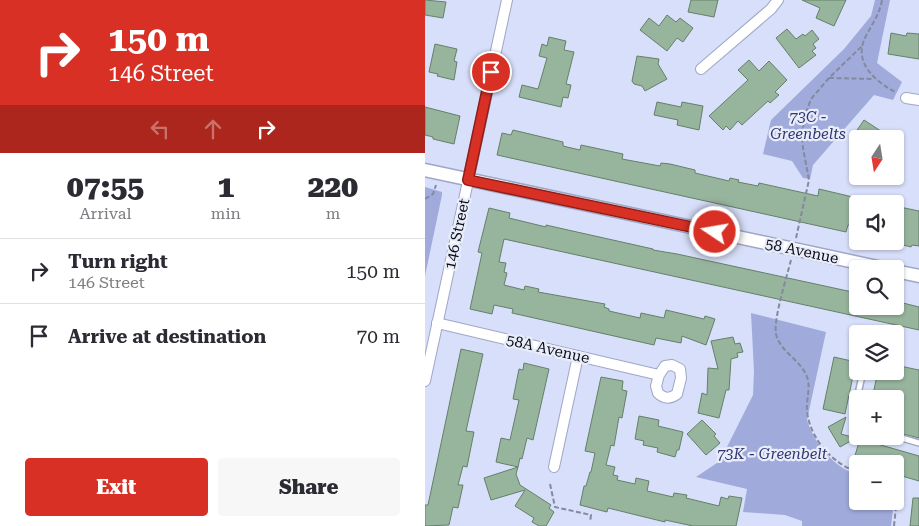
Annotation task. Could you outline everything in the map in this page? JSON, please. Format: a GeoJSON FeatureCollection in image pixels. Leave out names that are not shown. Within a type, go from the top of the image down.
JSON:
{"type":"FeatureCollection","features":[{"type":"Feature","properties":{"kind":"street","name":"146 Street"},"geometry":{"type":"LineString","coordinates":[[425,381],[507,0]]}},
{"type":"Feature","properties":{"kind":"street"},"geometry":{"type":"LineString","coordinates":[[701,69],[771,9],[778,0]]}},
{"type":"Feature","properties":{"kind":"street"},"geometry":{"type":"LineString","coordinates":[[906,98],[919,100]]}},
{"type":"Feature","properties":{"kind":"street","name":"58 Avenue"},"geometry":{"type":"LineString","coordinates":[[425,170],[849,261]]}},
{"type":"Feature","properties":{"kind":"street"},"geometry":{"type":"LineString","coordinates":[[904,272],[919,276]]}},
{"type":"Feature","properties":{"kind":"street","name":"58A Avenue"},"geometry":{"type":"LineString","coordinates":[[437,323],[659,375]]}},
{"type":"Feature","properties":{"kind":"street"},"geometry":{"type":"LineString","coordinates":[[554,467],[578,356]]}},
{"type":"Feature","properties":{"kind":"lane"},"geometry":{"type":"LineString","coordinates":[[904,439],[919,443]]}},
{"type":"Feature","properties":{"kind":"path"},"geometry":{"type":"LineString","coordinates":[[795,240],[809,180],[803,140],[805,113],[811,99],[829,78],[862,46],[865,37],[880,12],[882,0]]}},
{"type":"Feature","properties":{"kind":"path"},"geometry":{"type":"LineString","coordinates":[[862,46],[867,71],[895,92]]}},
{"type":"Feature","properties":{"kind":"path"},"geometry":{"type":"LineString","coordinates":[[829,78],[876,79]]}},
{"type":"Feature","properties":{"kind":"path"},"geometry":{"type":"LineString","coordinates":[[425,198],[433,194],[436,185],[443,187]]}},
{"type":"Feature","properties":{"kind":"path"},"geometry":{"type":"LineString","coordinates":[[791,258],[776,333],[779,343],[800,365],[808,378],[807,411],[813,429],[823,448],[834,460],[849,469]]}},
{"type":"Feature","properties":{"kind":"path"},"geometry":{"type":"LineString","coordinates":[[550,484],[555,507],[591,515],[590,522]]}},
{"type":"Feature","properties":{"kind":"path"},"geometry":{"type":"LineString","coordinates":[[894,526],[896,510]]}},
{"type":"Feature","properties":{"kind":"green space","name":"73C - Greenbelts"},"geometry":{"type":"Polygon","coordinates":[[[875,0],[890,0],[877,63],[902,82],[893,100],[874,95],[813,165],[810,179],[803,178],[792,161],[763,154],[771,120],[844,49],[871,16],[875,0]]]}},
{"type":"Feature","properties":{"kind":"green space"},"geometry":{"type":"Polygon","coordinates":[[[425,187],[442,192],[442,195],[425,276],[425,187]]]}},
{"type":"Feature","properties":{"kind":"green space","name":"73K - Greenbelt"},"geometry":{"type":"Polygon","coordinates":[[[751,313],[826,332],[807,420],[810,429],[826,454],[849,471],[849,510],[893,510],[891,526],[802,526],[802,521],[785,515],[743,512],[747,489],[696,477],[720,461],[753,395],[754,371],[751,313]]]}},
{"type":"Feature","properties":{"kind":"building"},"geometry":{"type":"Polygon","coordinates":[[[425,0],[446,2],[443,18],[425,15],[425,0]]]}},
{"type":"Feature","properties":{"kind":"building"},"geometry":{"type":"Polygon","coordinates":[[[691,0],[718,0],[714,17],[688,12],[691,0]]]}},
{"type":"Feature","properties":{"kind":"building"},"geometry":{"type":"Polygon","coordinates":[[[802,0],[846,0],[834,26],[816,18],[820,8],[802,0]]]}},
{"type":"Feature","properties":{"kind":"building"},"geometry":{"type":"Polygon","coordinates":[[[667,15],[676,22],[680,18],[693,28],[683,42],[677,38],[667,51],[640,30],[649,18],[659,26],[667,15]]]}},
{"type":"Feature","properties":{"kind":"building"},"geometry":{"type":"Polygon","coordinates":[[[787,29],[796,39],[803,34],[805,36],[812,30],[819,39],[813,44],[816,48],[812,51],[816,55],[799,68],[776,38],[787,29]]]}},
{"type":"Feature","properties":{"kind":"building"},"geometry":{"type":"Polygon","coordinates":[[[891,33],[906,36],[907,33],[919,34],[919,59],[888,54],[891,33]]]}},
{"type":"Feature","properties":{"kind":"building"},"geometry":{"type":"Polygon","coordinates":[[[549,37],[566,41],[564,50],[574,52],[566,84],[571,85],[568,98],[563,97],[561,107],[519,97],[522,85],[538,89],[547,58],[539,56],[542,44],[547,46],[549,37]]]}},
{"type":"Feature","properties":{"kind":"building"},"geometry":{"type":"Polygon","coordinates":[[[435,44],[457,49],[454,61],[457,62],[454,80],[429,72],[435,44]]]}},
{"type":"Feature","properties":{"kind":"building"},"geometry":{"type":"Polygon","coordinates":[[[637,56],[659,59],[658,64],[667,79],[645,91],[642,86],[634,84],[632,81],[637,56]]]}},
{"type":"Feature","properties":{"kind":"building"},"geometry":{"type":"Polygon","coordinates":[[[749,60],[759,71],[769,61],[787,80],[775,92],[779,95],[770,103],[768,101],[742,125],[738,121],[730,130],[726,126],[723,130],[709,116],[748,80],[738,70],[749,60]]]}},
{"type":"Feature","properties":{"kind":"building"},"geometry":{"type":"Polygon","coordinates":[[[657,102],[681,107],[682,102],[703,106],[699,130],[677,125],[678,120],[654,115],[657,102]]]}},
{"type":"Feature","properties":{"kind":"building"},"geometry":{"type":"Polygon","coordinates":[[[425,107],[460,116],[454,144],[425,135],[425,107]]]}},
{"type":"Feature","properties":{"kind":"building"},"geometry":{"type":"Polygon","coordinates":[[[864,120],[879,130],[857,130],[864,120]]]}},
{"type":"Feature","properties":{"kind":"building"},"geometry":{"type":"Polygon","coordinates":[[[513,130],[563,142],[563,146],[580,150],[581,145],[623,154],[622,159],[660,166],[661,163],[670,164],[695,170],[695,173],[729,181],[730,178],[739,180],[738,182],[758,186],[759,183],[818,196],[819,189],[849,196],[849,225],[846,232],[497,155],[502,133],[511,135],[513,130]]]}},
{"type":"Feature","properties":{"kind":"building"},"geometry":{"type":"Polygon","coordinates":[[[489,208],[510,213],[509,218],[546,227],[546,225],[653,250],[849,291],[849,315],[504,239],[499,262],[506,263],[504,272],[507,273],[504,285],[524,290],[525,286],[539,289],[538,292],[605,304],[604,307],[609,309],[609,311],[640,318],[641,313],[664,318],[666,310],[704,319],[705,316],[715,319],[706,345],[682,336],[681,343],[656,338],[654,345],[512,313],[513,309],[494,305],[492,314],[470,309],[482,253],[478,252],[489,208]]]}},
{"type":"Feature","properties":{"kind":"building"},"geometry":{"type":"Polygon","coordinates":[[[904,208],[919,211],[919,246],[912,245],[911,247],[904,245],[904,208]]]}},
{"type":"Feature","properties":{"kind":"building"},"geometry":{"type":"Polygon","coordinates":[[[904,303],[919,307],[919,330],[904,327],[904,325],[851,315],[904,315],[904,303]]]}},
{"type":"Feature","properties":{"kind":"building"},"geometry":{"type":"Polygon","coordinates":[[[733,337],[735,344],[740,343],[743,352],[737,353],[738,357],[731,359],[729,390],[726,390],[719,418],[698,413],[702,393],[707,395],[708,368],[718,369],[711,341],[733,337]]]}},
{"type":"Feature","properties":{"kind":"building"},"geometry":{"type":"Polygon","coordinates":[[[461,349],[483,354],[466,431],[474,432],[467,467],[463,466],[458,485],[463,485],[458,508],[453,507],[449,525],[425,526],[425,505],[428,505],[461,349]]]}},
{"type":"Feature","properties":{"kind":"building"},"geometry":{"type":"Polygon","coordinates":[[[834,357],[849,360],[849,380],[852,380],[845,414],[823,409],[834,357]]]}},
{"type":"Feature","properties":{"kind":"building"},"geometry":{"type":"Polygon","coordinates":[[[524,363],[549,369],[533,440],[527,438],[518,467],[496,462],[501,438],[510,440],[519,400],[513,399],[519,369],[523,370],[524,363]]]}},
{"type":"Feature","properties":{"kind":"building"},"geometry":{"type":"Polygon","coordinates":[[[904,367],[919,370],[919,438],[904,434],[904,390],[874,390],[876,380],[904,380],[904,367]]]}},
{"type":"Feature","properties":{"kind":"building"},"geometry":{"type":"Polygon","coordinates":[[[601,377],[623,381],[622,390],[627,391],[622,418],[619,417],[614,446],[611,445],[606,465],[615,467],[613,475],[618,476],[617,480],[635,484],[636,478],[649,481],[647,491],[673,497],[674,493],[687,495],[686,498],[719,506],[721,497],[728,499],[729,496],[742,498],[736,526],[693,526],[665,520],[665,522],[608,508],[607,512],[580,505],[595,453],[585,451],[601,377]]]}},
{"type":"Feature","properties":{"kind":"building"},"geometry":{"type":"Polygon","coordinates":[[[639,416],[659,420],[658,426],[683,432],[679,450],[677,450],[675,457],[657,452],[658,448],[643,445],[644,441],[635,439],[639,416]]]}},
{"type":"Feature","properties":{"kind":"building"},"geometry":{"type":"Polygon","coordinates":[[[846,417],[841,434],[849,436],[849,442],[840,447],[828,427],[846,417]]]}},
{"type":"Feature","properties":{"kind":"building"},"geometry":{"type":"Polygon","coordinates":[[[702,420],[716,434],[714,436],[720,443],[706,455],[687,434],[702,420]]]}},
{"type":"Feature","properties":{"kind":"building"},"geometry":{"type":"Polygon","coordinates":[[[858,445],[881,445],[919,456],[919,481],[904,477],[904,455],[855,455],[858,445]]]}},
{"type":"Feature","properties":{"kind":"building"},"geometry":{"type":"Polygon","coordinates":[[[518,467],[516,474],[520,485],[551,505],[549,508],[554,512],[546,526],[539,526],[532,522],[534,518],[515,506],[525,490],[491,500],[484,478],[518,467]]]}},
{"type":"Feature","properties":{"kind":"building"},"geometry":{"type":"Polygon","coordinates":[[[913,498],[919,498],[919,526],[910,526],[913,498]]]}},
{"type":"Feature","properties":{"kind":"route"},"geometry":{"type":"LineString","coordinates":[[491,72],[468,180],[715,232]]}}]}
